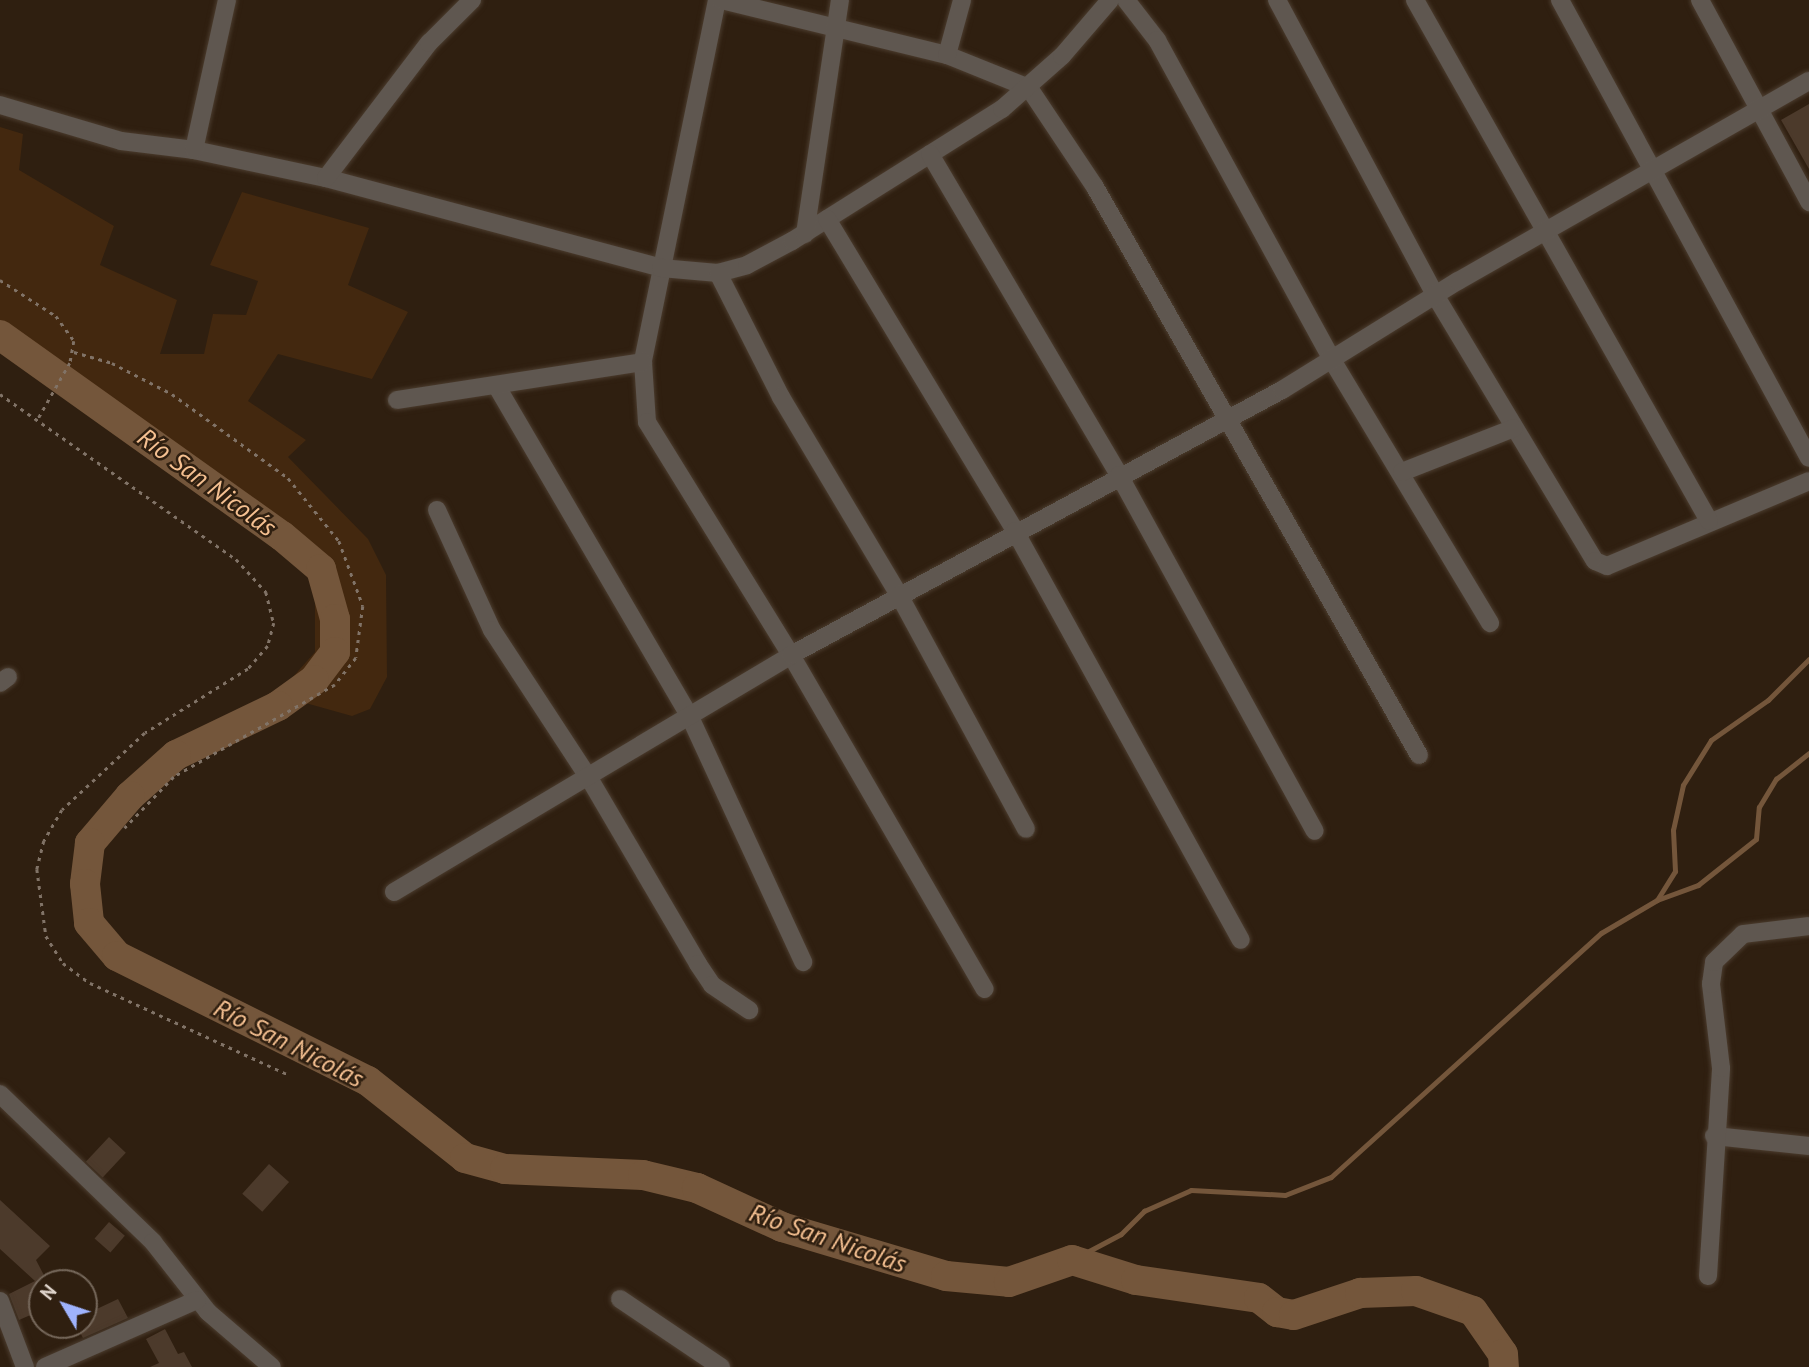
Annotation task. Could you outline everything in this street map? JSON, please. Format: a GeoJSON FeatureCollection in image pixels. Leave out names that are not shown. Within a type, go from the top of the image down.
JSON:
{"type":"FeatureCollection","features":[{"type":"Feature","properties":{"kind":"street"},"geometry":{"type":"LineString","coordinates":[[194,150],[227,0]]}},
{"type":"Feature","properties":{"kind":"street"},"geometry":{"type":"LineString","coordinates":[[326,177],[429,43],[472,0]]}},
{"type":"Feature","properties":{"kind":"street"},"geometry":{"type":"LineString","coordinates":[[985,989],[792,655],[657,444],[641,397],[643,362],[661,268],[719,0],[947,55],[1029,88],[1095,187],[1419,755]]}},
{"type":"Feature","properties":{"kind":"street"},"geometry":{"type":"LineString","coordinates":[[804,234],[841,0]]}},
{"type":"Feature","properties":{"kind":"street"},"geometry":{"type":"LineString","coordinates":[[947,55],[962,0]]}},
{"type":"Feature","properties":{"kind":"street"},"geometry":{"type":"LineString","coordinates":[[0,105],[121,141],[194,150],[326,177],[661,268],[718,273],[747,265],[804,234],[1029,88],[1110,0]]}},
{"type":"Feature","properties":{"kind":"street"},"geometry":{"type":"LineString","coordinates":[[1126,0],[1157,40],[1332,360],[1402,472],[1490,623]]}},
{"type":"Feature","properties":{"kind":"street"},"geometry":{"type":"LineString","coordinates":[[1277,0],[1435,295],[1600,565],[1809,481]]}},
{"type":"Feature","properties":{"kind":"street"},"geometry":{"type":"LineString","coordinates":[[1415,0],[1709,521]]}},
{"type":"Feature","properties":{"kind":"street"},"geometry":{"type":"LineString","coordinates":[[1560,0],[1809,458]]}},
{"type":"Feature","properties":{"kind":"street"},"geometry":{"type":"LineString","coordinates":[[1700,0],[1809,202]]}},
{"type":"Feature","properties":{"kind":"street"},"geometry":{"type":"LineString","coordinates":[[394,892],[792,655],[1332,360],[1435,295],[1548,233],[1809,81]]}},
{"type":"Feature","properties":{"kind":"street"},"geometry":{"type":"LineString","coordinates":[[930,154],[1119,475],[1315,831]]}},
{"type":"Feature","properties":{"kind":"street"},"geometry":{"type":"LineString","coordinates":[[827,219],[1015,531],[1241,940]]}},
{"type":"Feature","properties":{"kind":"street"},"geometry":{"type":"LineString","coordinates":[[718,273],[781,397],[899,595],[1026,829]]}},
{"type":"Feature","properties":{"kind":"street"},"geometry":{"type":"LineString","coordinates":[[397,400],[643,362]]}},
{"type":"Feature","properties":{"kind":"street"},"geometry":{"type":"LineString","coordinates":[[496,385],[690,717],[803,962]]}},
{"type":"Feature","properties":{"kind":"street"},"geometry":{"type":"LineString","coordinates":[[1402,472],[1514,428]]}},
{"type":"Feature","properties":{"kind":"street"},"geometry":{"type":"LineString","coordinates":[[437,510],[492,631],[589,778],[712,985],[749,1010]]}},
{"type":"Feature","properties":{"kind":"street"},"geometry":{"type":"LineString","coordinates":[[1708,1276],[1714,1136],[1721,1068],[1713,962],[1742,934],[1809,926]]}},
{"type":"Feature","properties":{"kind":"street"},"geometry":{"type":"LineString","coordinates":[[0,1094],[153,1242],[197,1300],[272,1367]]}},
{"type":"Feature","properties":{"kind":"street"},"geometry":{"type":"LineString","coordinates":[[1714,1136],[1809,1146]]}},
{"type":"Feature","properties":{"kind":"street"},"geometry":{"type":"LineString","coordinates":[[620,1299],[721,1367]]}},
{"type":"Feature","properties":{"kind":"street"},"geometry":{"type":"LineString","coordinates":[[45,1367],[197,1300]]}},
{"type":"Feature","properties":{"kind":"street"},"geometry":{"type":"LineString","coordinates":[[0,1301],[25,1367]]}},
{"type":"Feature","properties":{"kind":"path"},"geometry":{"type":"LineString","coordinates":[[0,280],[66,325],[74,352],[68,368],[37,420]]}},
{"type":"Feature","properties":{"kind":"path"},"geometry":{"type":"LineString","coordinates":[[74,352],[112,363],[172,394],[288,478],[339,541],[363,606],[356,657],[335,685],[174,777],[125,828]]}},
{"type":"Feature","properties":{"kind":"path"},"geometry":{"type":"LineString","coordinates":[[0,394],[236,559],[266,592],[274,623],[268,646],[248,669],[145,733],[62,810],[44,841],[37,869],[46,936],[63,962],[90,983],[287,1074]]}},
{"type":"Feature","properties":{"kind":"shaded area"},"geometry":{"type":"Polygon","coordinates":[[[0,127],[23,134],[19,170],[114,226],[100,265],[177,300],[160,354],[204,354],[213,314],[246,315],[258,281],[210,265],[242,192],[369,228],[348,285],[408,312],[372,379],[278,354],[248,401],[306,440],[288,457],[368,539],[386,575],[387,677],[370,709],[352,716],[277,695],[315,652],[315,559],[0,336],[0,127]]]}},
{"type":"Feature","properties":{"kind":"building"},"geometry":{"type":"Polygon","coordinates":[[[1809,104],[1809,169],[1781,120],[1809,104]]]}},
{"type":"Feature","properties":{"kind":"building"},"geometry":{"type":"Polygon","coordinates":[[[109,1137],[126,1153],[103,1178],[86,1162],[109,1137]]]}},
{"type":"Feature","properties":{"kind":"building"},"geometry":{"type":"Polygon","coordinates":[[[269,1164],[289,1182],[262,1212],[242,1194],[269,1164]]]}},
{"type":"Feature","properties":{"kind":"building"},"geometry":{"type":"Polygon","coordinates":[[[0,1200],[50,1246],[36,1260],[41,1269],[28,1269],[28,1275],[0,1249],[0,1200]]]}},
{"type":"Feature","properties":{"kind":"building"},"geometry":{"type":"Polygon","coordinates":[[[109,1222],[125,1236],[110,1252],[95,1239],[109,1222]]]}},
{"type":"Feature","properties":{"kind":"building"},"geometry":{"type":"Polygon","coordinates":[[[28,1284],[28,1316],[19,1320],[9,1294],[28,1284]]]}},
{"type":"Feature","properties":{"kind":"building"},"geometry":{"type":"Polygon","coordinates":[[[118,1299],[128,1318],[98,1331],[98,1308],[118,1299]]]}},
{"type":"Feature","properties":{"kind":"building"},"geometry":{"type":"Polygon","coordinates":[[[165,1329],[178,1354],[184,1352],[192,1367],[150,1367],[159,1363],[146,1339],[165,1329]]]}},
{"type":"Feature","properties":{"kind":"waterway","name":"Río San Nicolás"},"geometry":{"type":"LineString","coordinates":[[0,335],[282,536],[321,569],[335,619],[335,652],[314,680],[278,706],[176,755],[130,796],[90,843],[85,884],[89,923],[117,956],[368,1081],[465,1158],[505,1169],[643,1175],[697,1188],[782,1227],[946,1276],[1009,1282],[1072,1260],[1136,1280],[1259,1298],[1277,1312],[1294,1315],[1360,1293],[1416,1291],[1473,1311],[1503,1354],[1504,1367]]}},
{"type":"Feature","properties":{"kind":"waterway"},"geometry":{"type":"LineString","coordinates":[[1072,1260],[1121,1234],[1144,1211],[1191,1190],[1285,1195],[1331,1177],[1601,933],[1657,900],[1675,871],[1673,830],[1683,785],[1711,740],[1768,700],[1809,659]]}},
{"type":"Feature","properties":{"kind":"waterway"},"geometry":{"type":"LineString","coordinates":[[1657,900],[1698,885],[1756,839],[1759,807],[1776,779],[1809,753]]}}]}
